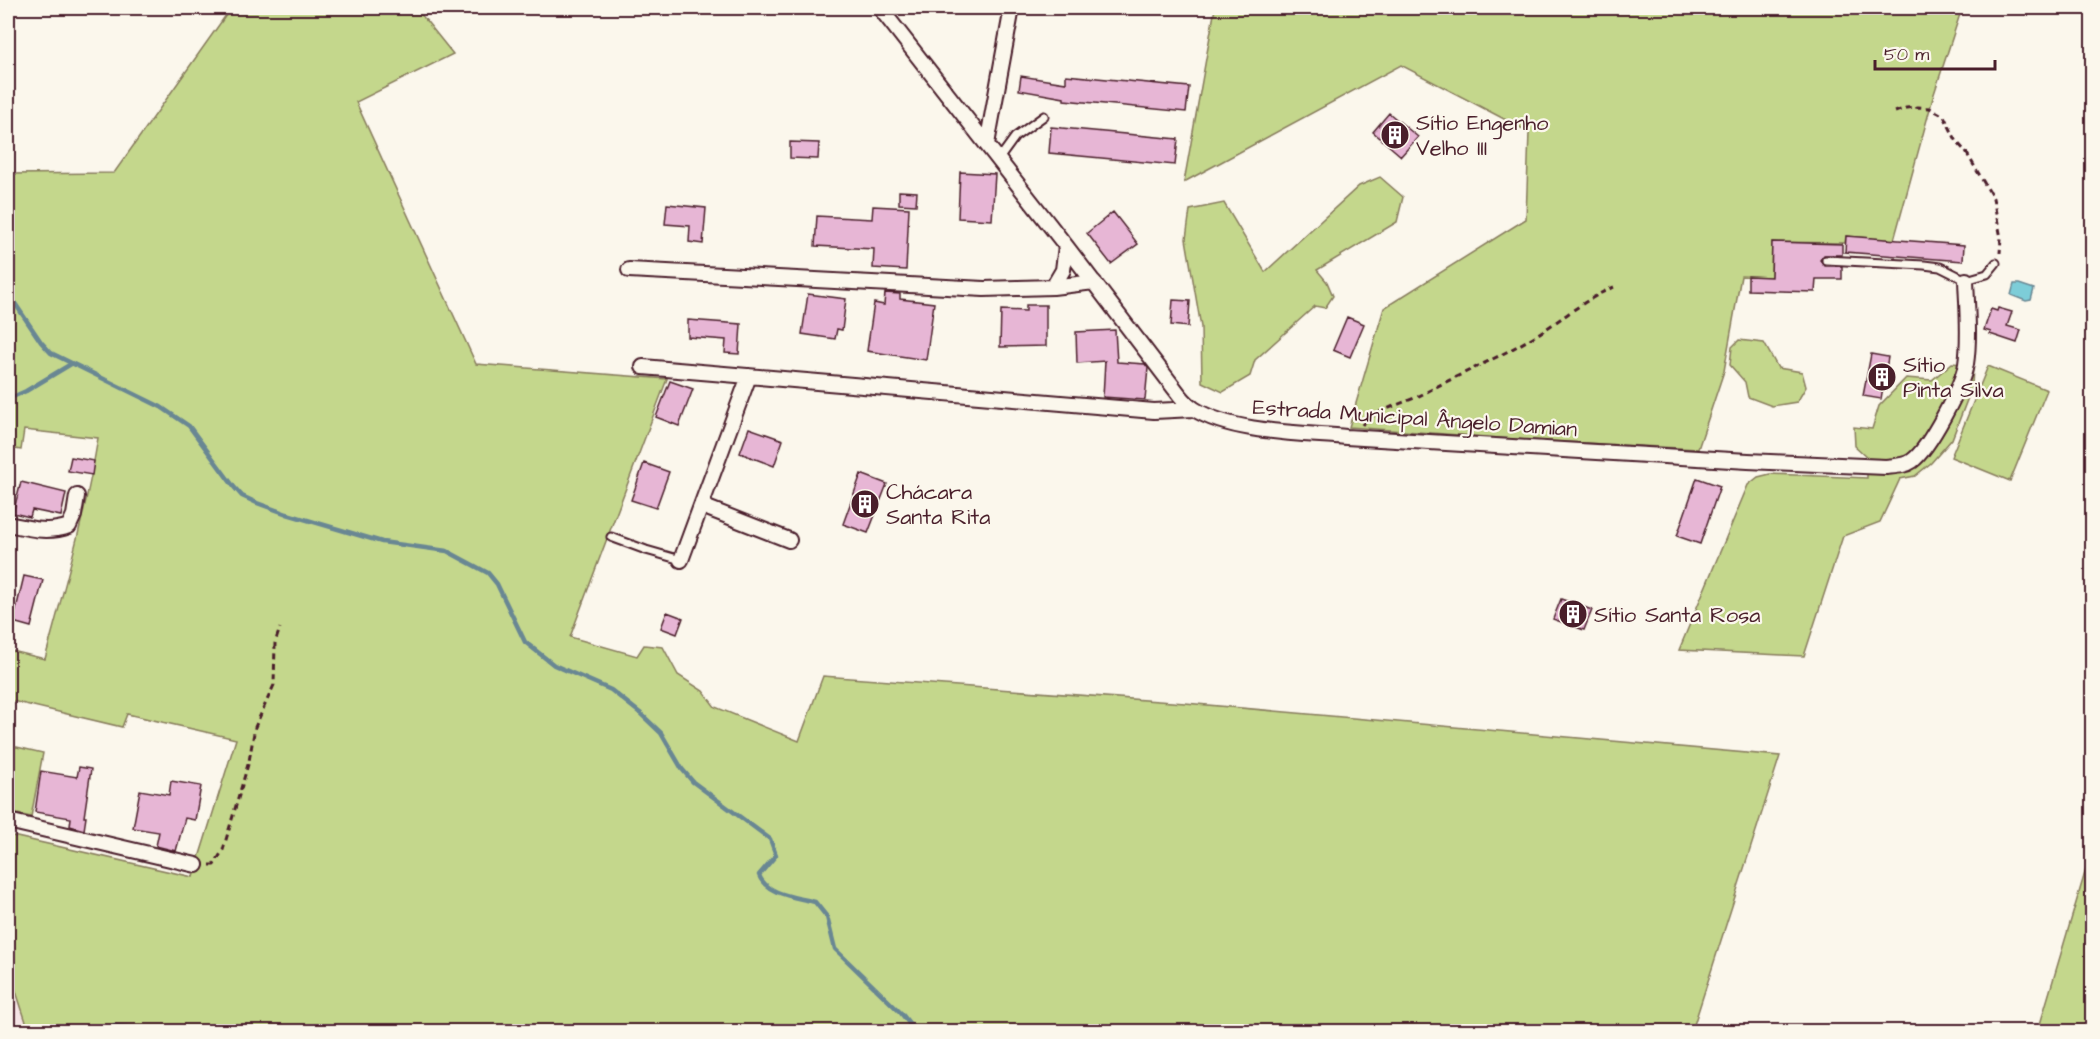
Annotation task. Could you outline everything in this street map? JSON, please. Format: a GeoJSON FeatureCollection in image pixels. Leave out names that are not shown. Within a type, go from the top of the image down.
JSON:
{"type":"FeatureCollection","features":[{"type":"Feature","properties":{"kind":"street","name":"Estrada Municipal Ângelo Damian"},"geometry":{"type":"LineString","coordinates":[[880,8],[1094,282],[1174,389],[1194,409],[1220,420],[1254,428],[1360,438],[1749,461],[1886,467],[1901,465],[1911,462],[1925,447],[1960,384],[1966,362],[1966,280]]}},
{"type":"Feature","properties":{"kind":"street"},"geometry":{"type":"LineString","coordinates":[[987,144],[1012,8]]}},
{"type":"Feature","properties":{"kind":"street"},"geometry":{"type":"LineString","coordinates":[[1053,287],[1062,270],[1066,246]]}},
{"type":"Feature","properties":{"kind":"street"},"geometry":{"type":"LineString","coordinates":[[629,270],[944,287],[1053,287],[1094,282]]}},
{"type":"Feature","properties":{"kind":"street"},"geometry":{"type":"LineString","coordinates":[[643,367],[1154,411],[1194,409]]}},
{"type":"Feature","properties":{"kind":"street"},"geometry":{"type":"LineString","coordinates":[[681,560],[748,376]]}},
{"type":"Feature","properties":{"kind":"street"},"geometry":{"type":"LineString","coordinates":[[8,524],[57,531],[69,526],[74,515],[77,496]]}},
{"type":"Feature","properties":{"kind":"street"},"geometry":{"type":"LineString","coordinates":[[702,506],[789,540]]}},
{"type":"Feature","properties":{"kind":"street"},"geometry":{"type":"LineString","coordinates":[[8,821],[196,865]]}},
{"type":"Feature","properties":{"kind":"lane"},"geometry":{"type":"LineString","coordinates":[[999,159],[1015,137],[1044,116]]}},
{"type":"Feature","properties":{"kind":"lane"},"geometry":{"type":"LineString","coordinates":[[1826,260],[1940,267],[1966,280],[1987,274],[1995,263]]}},
{"type":"Feature","properties":{"kind":"lane"},"geometry":{"type":"LineString","coordinates":[[611,537],[681,560]]}},
{"type":"Feature","properties":{"kind":"path"},"geometry":{"type":"LineString","coordinates":[[1895,112],[1918,106],[1930,108],[1944,116],[1957,142],[1966,152],[1993,198],[2001,238],[2000,253],[1995,263]]}},
{"type":"Feature","properties":{"kind":"path"},"geometry":{"type":"LineString","coordinates":[[1360,438],[1362,425],[1367,418],[1485,364],[1534,337],[1599,293],[1614,286]]}},
{"type":"Feature","properties":{"kind":"path"},"geometry":{"type":"LineString","coordinates":[[196,865],[214,865],[223,850],[249,761],[255,727],[274,685],[275,644],[279,628]]}},
{"type":"Feature","properties":{"kind":"shaded area"},"geometry":{"type":"Polygon","coordinates":[[[8,967],[12,981],[29,1031],[8,1031],[8,967]]]}},
{"type":"Feature","properties":{"kind":"green space"},"geometry":{"type":"Polygon","coordinates":[[[231,8],[416,8],[453,54],[356,102],[476,364],[667,379],[570,637],[637,656],[644,645],[663,647],[678,675],[703,691],[715,707],[799,741],[823,676],[1185,703],[1780,756],[1692,1031],[29,1031],[8,967],[8,835],[193,877],[236,739],[127,714],[122,727],[8,700],[8,650],[45,659],[81,521],[98,438],[24,430],[21,450],[8,448],[8,174],[114,173],[231,8]]]}},
{"type":"Feature","properties":{"kind":"green space"},"geometry":{"type":"Polygon","coordinates":[[[1215,8],[1962,8],[1934,94],[1894,240],[1846,236],[1845,243],[1772,242],[1771,277],[1741,276],[1724,371],[1698,449],[1349,427],[1384,308],[1526,219],[1529,132],[1401,65],[1184,182],[1215,8]]]}},
{"type":"Feature","properties":{"kind":"green space"},"geometry":{"type":"Polygon","coordinates":[[[1380,177],[1403,197],[1397,222],[1317,270],[1327,282],[1333,296],[1325,308],[1315,306],[1255,360],[1250,376],[1223,392],[1202,382],[1201,327],[1186,239],[1190,210],[1224,203],[1265,272],[1359,186],[1380,177]]]}},
{"type":"Feature","properties":{"kind":"green space"},"geometry":{"type":"Polygon","coordinates":[[[1739,340],[1764,343],[1778,368],[1802,372],[1806,387],[1797,402],[1772,406],[1748,397],[1745,382],[1730,365],[1732,347],[1739,340]]]}},
{"type":"Feature","properties":{"kind":"green space"},"geometry":{"type":"Polygon","coordinates":[[[1952,363],[1973,365],[1972,387],[1952,439],[1931,463],[1915,476],[1900,479],[1880,522],[1843,536],[1804,656],[1679,650],[1748,485],[1758,477],[1770,474],[1867,478],[1867,457],[1855,446],[1854,427],[1872,429],[1879,406],[1906,378],[1932,380],[1952,363]]]}},
{"type":"Feature","properties":{"kind":"green space"},"geometry":{"type":"Polygon","coordinates":[[[1988,366],[2047,390],[2010,481],[1951,457],[1988,366]]]}},
{"type":"Feature","properties":{"kind":"green space"},"geometry":{"type":"Polygon","coordinates":[[[8,745],[43,753],[31,817],[8,812],[8,745]]]}},
{"type":"Feature","properties":{"kind":"green space"},"geometry":{"type":"Polygon","coordinates":[[[2092,849],[2092,1031],[2038,1031],[2092,849]]]}},
{"type":"Feature","properties":{"kind":"water"},"geometry":{"type":"Polygon","coordinates":[[[2014,284],[2034,289],[2031,300],[2026,301],[2011,295],[2014,284]]]}},
{"type":"Feature","properties":{"kind":"building"},"geometry":{"type":"Polygon","coordinates":[[[1066,75],[1189,87],[1186,112],[1064,100],[1064,98],[1019,90],[1021,76],[1066,83],[1066,75]]]}},
{"type":"Feature","properties":{"kind":"building","name":"Sítio Engenho Velho III"},"geometry":{"type":"Polygon","coordinates":[[[1389,113],[1418,137],[1401,156],[1373,132],[1389,113]]]}},
{"type":"Feature","properties":{"kind":"building"},"geometry":{"type":"Polygon","coordinates":[[[1051,127],[1178,139],[1175,165],[1049,153],[1051,127]]]}},
{"type":"Feature","properties":{"kind":"building"},"geometry":{"type":"Polygon","coordinates":[[[790,142],[819,143],[818,159],[790,158],[790,142]]]}},
{"type":"Feature","properties":{"kind":"building"},"geometry":{"type":"Polygon","coordinates":[[[960,172],[995,174],[992,220],[958,218],[960,172]]]}},
{"type":"Feature","properties":{"kind":"building"},"geometry":{"type":"Polygon","coordinates":[[[899,191],[917,192],[916,205],[899,204],[899,191]]]}},
{"type":"Feature","properties":{"kind":"building"},"geometry":{"type":"Polygon","coordinates":[[[667,204],[706,208],[703,244],[689,242],[690,226],[665,224],[667,204]]]}},
{"type":"Feature","properties":{"kind":"building"},"geometry":{"type":"Polygon","coordinates":[[[873,206],[909,208],[906,270],[873,268],[874,249],[815,246],[817,216],[872,219],[873,206]]]}},
{"type":"Feature","properties":{"kind":"building"},"geometry":{"type":"Polygon","coordinates":[[[1113,212],[1138,244],[1111,264],[1087,233],[1113,212]]]}},
{"type":"Feature","properties":{"kind":"building"},"geometry":{"type":"Polygon","coordinates":[[[1846,236],[1964,245],[1963,261],[1845,252],[1846,236]]]}},
{"type":"Feature","properties":{"kind":"building"},"geometry":{"type":"Polygon","coordinates":[[[1772,242],[1842,244],[1842,255],[1824,255],[1820,260],[1825,266],[1842,266],[1842,279],[1816,279],[1815,292],[1748,290],[1748,276],[1771,277],[1772,242]]]}},
{"type":"Feature","properties":{"kind":"building"},"geometry":{"type":"Polygon","coordinates":[[[885,293],[900,294],[900,299],[934,303],[926,360],[867,351],[874,303],[884,305],[885,293]]]}},
{"type":"Feature","properties":{"kind":"building"},"geometry":{"type":"Polygon","coordinates":[[[808,294],[846,299],[842,330],[837,329],[835,339],[802,334],[808,294]]]}},
{"type":"Feature","properties":{"kind":"building"},"geometry":{"type":"Polygon","coordinates":[[[1173,300],[1190,301],[1188,327],[1171,325],[1173,300]]]}},
{"type":"Feature","properties":{"kind":"building"},"geometry":{"type":"Polygon","coordinates":[[[1026,305],[1046,305],[1046,346],[1000,347],[1001,310],[1026,311],[1026,305]]]}},
{"type":"Feature","properties":{"kind":"building"},"geometry":{"type":"Polygon","coordinates":[[[1998,308],[2012,312],[2007,326],[2021,330],[2017,343],[1984,330],[1991,309],[1997,311],[1998,308]]]}},
{"type":"Feature","properties":{"kind":"building"},"geometry":{"type":"Polygon","coordinates":[[[1347,317],[1364,324],[1350,357],[1333,350],[1347,317]]]}},
{"type":"Feature","properties":{"kind":"building"},"geometry":{"type":"Polygon","coordinates":[[[688,320],[741,324],[739,354],[725,353],[726,340],[688,337],[688,320]]]}},
{"type":"Feature","properties":{"kind":"building"},"geometry":{"type":"Polygon","coordinates":[[[1115,330],[1117,362],[1145,364],[1148,368],[1145,400],[1103,397],[1105,361],[1077,363],[1076,332],[1115,330]]]}},
{"type":"Feature","properties":{"kind":"building","name":"Sítio Pinta Silva"},"geometry":{"type":"Polygon","coordinates":[[[1871,354],[1888,357],[1881,399],[1863,396],[1871,354]]]}},
{"type":"Feature","properties":{"kind":"building"},"geometry":{"type":"Polygon","coordinates":[[[670,381],[693,389],[679,426],[656,417],[670,381]]]}},
{"type":"Feature","properties":{"kind":"building"},"geometry":{"type":"Polygon","coordinates":[[[749,428],[783,440],[774,466],[740,453],[749,428]]]}},
{"type":"Feature","properties":{"kind":"building"},"geometry":{"type":"Polygon","coordinates":[[[71,457],[94,461],[92,475],[68,471],[71,457]]]}},
{"type":"Feature","properties":{"kind":"building"},"geometry":{"type":"Polygon","coordinates":[[[644,463],[669,472],[656,508],[631,500],[644,463]]]}},
{"type":"Feature","properties":{"kind":"building","name":"Chácara Santa Rita"},"geometry":{"type":"Polygon","coordinates":[[[861,474],[887,484],[868,533],[843,524],[861,474]]]}},
{"type":"Feature","properties":{"kind":"building"},"geometry":{"type":"Polygon","coordinates":[[[1697,478],[1720,486],[1700,544],[1677,536],[1697,478]]]}},
{"type":"Feature","properties":{"kind":"building"},"geometry":{"type":"Polygon","coordinates":[[[21,482],[66,493],[61,516],[32,510],[30,517],[13,513],[21,482]]]}},
{"type":"Feature","properties":{"kind":"building"},"geometry":{"type":"Polygon","coordinates":[[[24,576],[43,580],[31,627],[13,622],[24,576]]]}},
{"type":"Feature","properties":{"kind":"building","name":"Sítio Santa Rosa"},"geometry":{"type":"Polygon","coordinates":[[[1561,599],[1592,610],[1584,630],[1553,619],[1561,599]]]}},
{"type":"Feature","properties":{"kind":"building"},"geometry":{"type":"Polygon","coordinates":[[[667,612],[683,618],[677,634],[661,628],[667,612]]]}},
{"type":"Feature","properties":{"kind":"building"},"geometry":{"type":"Polygon","coordinates":[[[79,767],[91,769],[84,830],[70,826],[71,818],[35,812],[41,771],[77,777],[79,767]]]}},
{"type":"Feature","properties":{"kind":"building"},"geometry":{"type":"Polygon","coordinates":[[[171,781],[201,786],[195,820],[185,818],[176,851],[156,846],[159,832],[133,828],[140,790],[169,795],[171,781]]]}},
{"type":"Feature","properties":{"kind":"waterway"},"geometry":{"type":"LineString","coordinates":[[8,293],[51,353],[161,407],[189,426],[242,496],[287,514],[382,542],[447,551],[488,573],[497,584],[525,642],[554,665],[611,690],[640,713],[661,733],[682,769],[693,782],[770,839],[776,855],[759,875],[763,882],[775,891],[815,902],[827,917],[835,949],[901,1013],[916,1032]]}},
{"type":"Feature","properties":{"kind":"waterway"},"geometry":{"type":"LineString","coordinates":[[8,399],[71,364]]}},
{"type":"Feature","properties":{"kind":"waterway"},"geometry":{"type":"LineString","coordinates":[[113,1026],[193,1032]]}},
{"type":"Feature","properties":{"kind":"waterway"},"geometry":{"type":"LineString","coordinates":[[446,1032],[480,1032]]}},
{"type":"Feature","properties":{"kind":"place","name":"Sítio Engenho Velho III"},"geometry":{"type":"Point","coordinates":[1395,135]}},
{"type":"Feature","properties":{"kind":"place","name":"Sítio Pinta Silva"},"geometry":{"type":"Point","coordinates":[1882,377]}},
{"type":"Feature","properties":{"kind":"place","name":"Chácara Santa Rita"},"geometry":{"type":"Point","coordinates":[865,504]}},
{"type":"Feature","properties":{"kind":"place","name":"Sítio Santa Rosa"},"geometry":{"type":"Point","coordinates":[1573,614]}}]}
